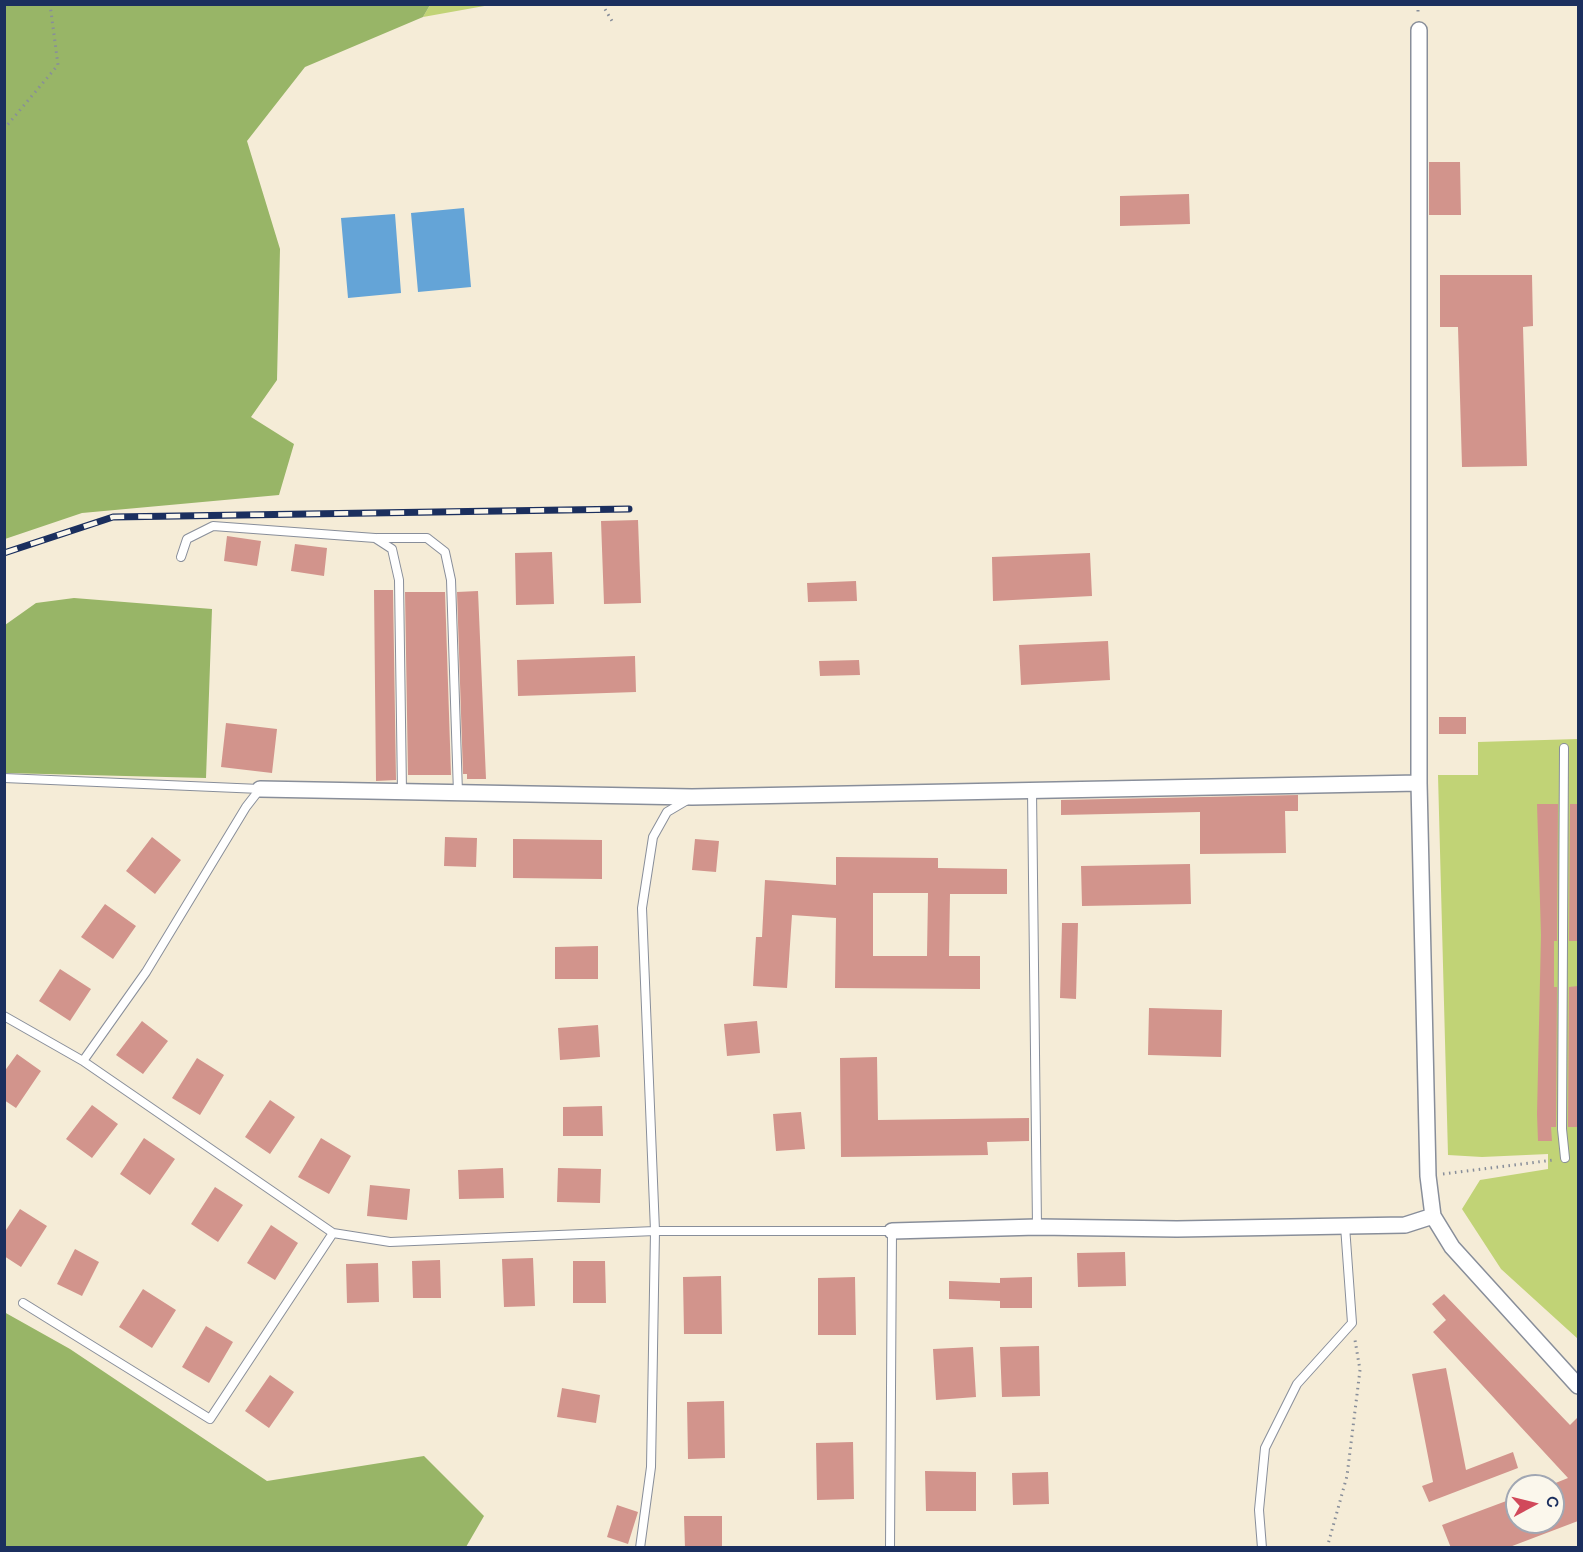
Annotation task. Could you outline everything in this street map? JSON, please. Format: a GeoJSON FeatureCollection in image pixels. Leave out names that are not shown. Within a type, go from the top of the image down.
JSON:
{"type":"FeatureCollection","features":[{"type":"Feature","properties":{"kind":"street"},"geometry":{"type":"LineString","coordinates":[[1419,30],[1419,783],[1428,1176],[1433,1216],[1452,1247],[1578,1386]]}},
{"type":"Feature","properties":{"kind":"street"},"geometry":{"type":"LineString","coordinates":[[260,789],[692,797],[1419,783]]}},
{"type":"Feature","properties":{"kind":"street"},"geometry":{"type":"LineString","coordinates":[[892,1231],[1037,1227],[1177,1229],[1405,1225],[1433,1216]]}},
{"type":"Feature","properties":{"kind":"lane"},"geometry":{"type":"LineString","coordinates":[[182,557],[187,539],[213,526],[375,538],[427,538],[445,552],[450,580],[458,793]]}},
{"type":"Feature","properties":{"kind":"lane"},"geometry":{"type":"LineString","coordinates":[[375,538],[393,549],[399,580],[402,792]]}},
{"type":"Feature","properties":{"kind":"lane"},"geometry":{"type":"LineString","coordinates":[[1564,748],[1562,1129],[1565,1158]]}},
{"type":"Feature","properties":{"kind":"lane"},"geometry":{"type":"LineString","coordinates":[[4,778],[260,789]]}},
{"type":"Feature","properties":{"kind":"lane"},"geometry":{"type":"LineString","coordinates":[[83,1060],[146,972],[246,807],[260,789]]}},
{"type":"Feature","properties":{"kind":"lane"},"geometry":{"type":"LineString","coordinates":[[1032,790],[1037,1227]]}},
{"type":"Feature","properties":{"kind":"lane"},"geometry":{"type":"LineString","coordinates":[[640,1548],[651,1467],[655,1231],[642,908],[653,837],[667,812],[692,797]]}},
{"type":"Feature","properties":{"kind":"lane"},"geometry":{"type":"LineString","coordinates":[[4,1016],[83,1060],[333,1233],[390,1242],[655,1231],[892,1231],[890,1548]]}},
{"type":"Feature","properties":{"kind":"lane"},"geometry":{"type":"LineString","coordinates":[[1262,1548],[1259,1510],[1265,1448],[1298,1384],[1352,1323],[1345,1226]]}},
{"type":"Feature","properties":{"kind":"lane"},"geometry":{"type":"LineString","coordinates":[[23,1303],[210,1419],[333,1233]]}},
{"type":"Feature","properties":{"kind":"path"},"geometry":{"type":"LineString","coordinates":[[4,129],[58,65],[50,4]]}},
{"type":"Feature","properties":{"kind":"path"},"geometry":{"type":"LineString","coordinates":[[602,4],[612,21]]}},
{"type":"Feature","properties":{"kind":"path"},"geometry":{"type":"LineString","coordinates":[[1428,1176],[1565,1158]]}},
{"type":"Feature","properties":{"kind":"path"},"geometry":{"type":"LineString","coordinates":[[1327,1548],[1347,1476],[1360,1370],[1352,1323]]}},
{"type":"Feature","properties":{"kind":"green space"},"geometry":{"type":"Polygon","coordinates":[[[4,5],[430,5],[423,17],[305,67],[247,141],[280,249],[277,380],[251,417],[294,444],[279,495],[82,513],[5,539],[4,5]]]}},
{"type":"Feature","properties":{"kind":"green space"},"geometry":{"type":"Polygon","coordinates":[[[430,5],[490,5],[423,17],[430,5]]]}},
{"type":"Feature","properties":{"kind":"green space"},"geometry":{"type":"Polygon","coordinates":[[[74,598],[212,609],[206,778],[5,773],[5,625],[36,603],[74,598]]]}},
{"type":"Feature","properties":{"kind":"green space"},"geometry":{"type":"Polygon","coordinates":[[[1578,739],[1578,1339],[1501,1269],[1462,1209],[1480,1180],[1548,1169],[1548,1154],[1482,1157],[1448,1155],[1438,775],[1478,775],[1478,742],[1578,739]]]}},
{"type":"Feature","properties":{"kind":"green space"},"geometry":{"type":"Polygon","coordinates":[[[4,1312],[70,1349],[267,1481],[424,1456],[484,1516],[466,1547],[5,1547],[4,1312]]]}},
{"type":"Feature","properties":{"kind":"water"},"geometry":{"type":"Polygon","coordinates":[[[464,208],[471,287],[418,292],[411,213],[464,208]]]}},
{"type":"Feature","properties":{"kind":"water"},"geometry":{"type":"Polygon","coordinates":[[[395,214],[401,293],[348,298],[341,218],[395,214]]]}},
{"type":"Feature","properties":{"kind":"building"},"geometry":{"type":"Polygon","coordinates":[[[1429,162],[1460,162],[1461,215],[1429,215],[1429,162]]]}},
{"type":"Feature","properties":{"kind":"building"},"geometry":{"type":"Polygon","coordinates":[[[1189,194],[1190,224],[1120,226],[1120,196],[1189,194]]]}},
{"type":"Feature","properties":{"kind":"building"},"geometry":{"type":"Polygon","coordinates":[[[1440,275],[1532,275],[1533,326],[1523,327],[1527,466],[1462,467],[1458,327],[1440,327],[1440,275]]]}},
{"type":"Feature","properties":{"kind":"building"},"geometry":{"type":"Polygon","coordinates":[[[638,520],[641,603],[604,604],[601,521],[638,520]]]}},
{"type":"Feature","properties":{"kind":"building"},"geometry":{"type":"Polygon","coordinates":[[[227,536],[261,541],[257,566],[224,561],[227,536]]]}},
{"type":"Feature","properties":{"kind":"building"},"geometry":{"type":"Polygon","coordinates":[[[295,544],[327,548],[324,576],[291,571],[295,544]]]}},
{"type":"Feature","properties":{"kind":"building"},"geometry":{"type":"Polygon","coordinates":[[[552,552],[554,604],[516,605],[515,553],[552,552]]]}},
{"type":"Feature","properties":{"kind":"building"},"geometry":{"type":"Polygon","coordinates":[[[1090,553],[1092,596],[993,601],[992,557],[1090,553]]]}},
{"type":"Feature","properties":{"kind":"building"},"geometry":{"type":"Polygon","coordinates":[[[856,581],[857,601],[808,602],[807,583],[856,581]]]}},
{"type":"Feature","properties":{"kind":"building"},"geometry":{"type":"Polygon","coordinates":[[[374,590],[393,590],[396,780],[376,781],[374,590]]]}},
{"type":"Feature","properties":{"kind":"building"},"geometry":{"type":"Polygon","coordinates":[[[478,591],[486,779],[467,779],[467,774],[463,774],[457,592],[478,591]]]}},
{"type":"Feature","properties":{"kind":"building"},"geometry":{"type":"Polygon","coordinates":[[[405,592],[445,592],[451,775],[408,775],[405,592]]]}},
{"type":"Feature","properties":{"kind":"building"},"geometry":{"type":"Polygon","coordinates":[[[1108,641],[1110,680],[1021,685],[1019,645],[1108,641]]]}},
{"type":"Feature","properties":{"kind":"building"},"geometry":{"type":"Polygon","coordinates":[[[635,656],[636,692],[518,696],[517,660],[635,656]]]}},
{"type":"Feature","properties":{"kind":"building"},"geometry":{"type":"Polygon","coordinates":[[[859,660],[860,675],[820,676],[819,661],[859,660]]]}},
{"type":"Feature","properties":{"kind":"building"},"geometry":{"type":"Polygon","coordinates":[[[1439,717],[1466,717],[1466,734],[1439,734],[1439,717]]]}},
{"type":"Feature","properties":{"kind":"building"},"geometry":{"type":"Polygon","coordinates":[[[226,723],[277,729],[272,773],[221,767],[226,723]]]}},
{"type":"Feature","properties":{"kind":"building"},"geometry":{"type":"Polygon","coordinates":[[[1298,795],[1298,811],[1285,811],[1286,853],[1200,854],[1200,812],[1061,815],[1061,800],[1298,795]]]}},
{"type":"Feature","properties":{"kind":"building"},"geometry":{"type":"Polygon","coordinates":[[[1537,804],[1558,804],[1557,941],[1554,941],[1554,987],[1557,987],[1556,1127],[1551,1127],[1552,1141],[1538,1141],[1541,935],[1537,804]]]}},
{"type":"Feature","properties":{"kind":"building"},"geometry":{"type":"Polygon","coordinates":[[[1570,804],[1578,804],[1578,941],[1569,941],[1570,804]]]}},
{"type":"Feature","properties":{"kind":"building"},"geometry":{"type":"Polygon","coordinates":[[[152,837],[181,860],[155,894],[126,871],[152,837]]]}},
{"type":"Feature","properties":{"kind":"building"},"geometry":{"type":"Polygon","coordinates":[[[445,837],[477,838],[476,867],[444,866],[445,837]]]}},
{"type":"Feature","properties":{"kind":"building"},"geometry":{"type":"Polygon","coordinates":[[[513,839],[602,840],[602,879],[513,878],[513,839]]]}},
{"type":"Feature","properties":{"kind":"building"},"geometry":{"type":"Polygon","coordinates":[[[695,839],[719,841],[716,872],[692,870],[695,839]]]}},
{"type":"Feature","properties":{"kind":"building"},"geometry":{"type":"Polygon","coordinates":[[[836,857],[938,858],[938,868],[1007,869],[1007,894],[950,894],[949,956],[980,956],[980,989],[835,988],[836,918],[792,915],[787,988],[753,986],[756,937],[762,937],[765,880],[836,885],[836,857]],[[873,893],[873,956],[927,956],[928,893],[873,893]]]}},
{"type":"Feature","properties":{"kind":"building"},"geometry":{"type":"Polygon","coordinates":[[[1190,864],[1191,904],[1082,906],[1081,866],[1190,864]]]}},
{"type":"Feature","properties":{"kind":"building"},"geometry":{"type":"Polygon","coordinates":[[[105,904],[136,926],[113,959],[81,937],[105,904]]]}},
{"type":"Feature","properties":{"kind":"building"},"geometry":{"type":"Polygon","coordinates":[[[1062,923],[1078,923],[1076,999],[1060,998],[1062,923]]]}},
{"type":"Feature","properties":{"kind":"building"},"geometry":{"type":"Polygon","coordinates":[[[598,946],[598,979],[555,979],[555,947],[598,946]]]}},
{"type":"Feature","properties":{"kind":"building"},"geometry":{"type":"Polygon","coordinates":[[[60,969],[91,989],[70,1021],[39,1001],[60,969]]]}},
{"type":"Feature","properties":{"kind":"building"},"geometry":{"type":"Polygon","coordinates":[[[1578,986],[1578,1127],[1568,1127],[1569,987],[1578,986]]]}},
{"type":"Feature","properties":{"kind":"building"},"geometry":{"type":"Polygon","coordinates":[[[1149,1008],[1222,1010],[1221,1057],[1148,1055],[1149,1008]]]}},
{"type":"Feature","properties":{"kind":"building"},"geometry":{"type":"Polygon","coordinates":[[[142,1021],[168,1041],[143,1074],[116,1055],[142,1021]]]}},
{"type":"Feature","properties":{"kind":"building"},"geometry":{"type":"Polygon","coordinates":[[[757,1021],[760,1053],[727,1056],[724,1024],[757,1021]]]}},
{"type":"Feature","properties":{"kind":"building"},"geometry":{"type":"Polygon","coordinates":[[[598,1025],[600,1057],[560,1060],[558,1028],[598,1025]]]}},
{"type":"Feature","properties":{"kind":"building"},"geometry":{"type":"Polygon","coordinates":[[[17,1054],[41,1071],[16,1108],[4,1100],[4,1072],[17,1054]]]}},
{"type":"Feature","properties":{"kind":"building"},"geometry":{"type":"Polygon","coordinates":[[[877,1057],[878,1120],[1029,1118],[1029,1141],[987,1142],[988,1155],[841,1157],[840,1058],[877,1057]]]}},
{"type":"Feature","properties":{"kind":"building"},"geometry":{"type":"Polygon","coordinates":[[[197,1058],[224,1075],[200,1115],[172,1098],[197,1058]]]}},
{"type":"Feature","properties":{"kind":"building"},"geometry":{"type":"Polygon","coordinates":[[[270,1100],[295,1117],[270,1154],[245,1137],[270,1100]]]}},
{"type":"Feature","properties":{"kind":"building"},"geometry":{"type":"Polygon","coordinates":[[[92,1105],[118,1124],[92,1158],[66,1139],[92,1105]]]}},
{"type":"Feature","properties":{"kind":"building"},"geometry":{"type":"Polygon","coordinates":[[[602,1106],[603,1136],[563,1136],[563,1107],[602,1106]]]}},
{"type":"Feature","properties":{"kind":"building"},"geometry":{"type":"Polygon","coordinates":[[[801,1112],[805,1149],[776,1151],[773,1114],[801,1112]]]}},
{"type":"Feature","properties":{"kind":"building"},"geometry":{"type":"Polygon","coordinates":[[[144,1138],[175,1159],[150,1195],[120,1174],[144,1138]]]}},
{"type":"Feature","properties":{"kind":"building"},"geometry":{"type":"Polygon","coordinates":[[[321,1138],[351,1156],[329,1194],[298,1177],[321,1138]]]}},
{"type":"Feature","properties":{"kind":"building"},"geometry":{"type":"Polygon","coordinates":[[[503,1168],[504,1198],[459,1199],[458,1170],[503,1168]]]}},
{"type":"Feature","properties":{"kind":"building"},"geometry":{"type":"Polygon","coordinates":[[[558,1168],[601,1169],[600,1203],[557,1202],[558,1168]]]}},
{"type":"Feature","properties":{"kind":"building"},"geometry":{"type":"Polygon","coordinates":[[[370,1185],[410,1189],[407,1220],[367,1216],[370,1185]]]}},
{"type":"Feature","properties":{"kind":"building"},"geometry":{"type":"Polygon","coordinates":[[[215,1187],[243,1205],[218,1242],[191,1224],[215,1187]]]}},
{"type":"Feature","properties":{"kind":"building"},"geometry":{"type":"Polygon","coordinates":[[[20,1209],[47,1226],[21,1267],[4,1256],[4,1233],[20,1209]]]}},
{"type":"Feature","properties":{"kind":"building"},"geometry":{"type":"Polygon","coordinates":[[[271,1225],[298,1243],[275,1280],[247,1263],[271,1225]]]}},
{"type":"Feature","properties":{"kind":"building"},"geometry":{"type":"Polygon","coordinates":[[[75,1249],[99,1262],[82,1296],[57,1284],[75,1249]]]}},
{"type":"Feature","properties":{"kind":"building"},"geometry":{"type":"Polygon","coordinates":[[[1125,1252],[1126,1286],[1078,1287],[1077,1253],[1125,1252]]]}},
{"type":"Feature","properties":{"kind":"building"},"geometry":{"type":"Polygon","coordinates":[[[533,1258],[535,1306],[504,1307],[502,1259],[533,1258]]]}},
{"type":"Feature","properties":{"kind":"building"},"geometry":{"type":"Polygon","coordinates":[[[440,1260],[441,1298],[413,1298],[412,1261],[440,1260]]]}},
{"type":"Feature","properties":{"kind":"building"},"geometry":{"type":"Polygon","coordinates":[[[573,1261],[605,1261],[606,1303],[573,1303],[573,1261]]]}},
{"type":"Feature","properties":{"kind":"building"},"geometry":{"type":"Polygon","coordinates":[[[378,1263],[379,1302],[347,1303],[346,1264],[378,1263]]]}},
{"type":"Feature","properties":{"kind":"building"},"geometry":{"type":"Polygon","coordinates":[[[721,1276],[722,1334],[684,1334],[683,1277],[721,1276]]]}},
{"type":"Feature","properties":{"kind":"building"},"geometry":{"type":"Polygon","coordinates":[[[855,1277],[856,1335],[818,1335],[818,1278],[855,1277]]]}},
{"type":"Feature","properties":{"kind":"building"},"geometry":{"type":"Polygon","coordinates":[[[1032,1277],[1032,1308],[1000,1308],[1000,1301],[949,1299],[949,1281],[1000,1283],[1000,1278],[1032,1277]]]}},
{"type":"Feature","properties":{"kind":"building"},"geometry":{"type":"Polygon","coordinates":[[[143,1289],[176,1310],[152,1348],[119,1327],[143,1289]]]}},
{"type":"Feature","properties":{"kind":"building"},"geometry":{"type":"Polygon","coordinates":[[[1444,1294],[1570,1425],[1578,1417],[1578,1521],[1565,1526],[1565,1479],[1568,1478],[1433,1332],[1446,1320],[1432,1304],[1444,1294]]]}},
{"type":"Feature","properties":{"kind":"building"},"geometry":{"type":"Polygon","coordinates":[[[206,1326],[233,1342],[209,1383],[182,1367],[206,1326]]]}},
{"type":"Feature","properties":{"kind":"building"},"geometry":{"type":"Polygon","coordinates":[[[1039,1346],[1040,1396],[1002,1397],[1000,1347],[1039,1346]]]}},
{"type":"Feature","properties":{"kind":"building"},"geometry":{"type":"Polygon","coordinates":[[[973,1347],[976,1397],[936,1400],[933,1349],[973,1347]]]}},
{"type":"Feature","properties":{"kind":"building"},"geometry":{"type":"Polygon","coordinates":[[[1446,1368],[1466,1470],[1513,1452],[1518,1468],[1429,1502],[1422,1486],[1433,1482],[1412,1374],[1446,1368]]]}},
{"type":"Feature","properties":{"kind":"building"},"geometry":{"type":"Polygon","coordinates":[[[270,1375],[294,1392],[269,1428],[245,1411],[270,1375]]]}},
{"type":"Feature","properties":{"kind":"building"},"geometry":{"type":"Polygon","coordinates":[[[562,1388],[600,1395],[596,1423],[557,1417],[562,1388]]]}},
{"type":"Feature","properties":{"kind":"building"},"geometry":{"type":"Polygon","coordinates":[[[724,1401],[725,1458],[688,1459],[687,1402],[724,1401]]]}},
{"type":"Feature","properties":{"kind":"building"},"geometry":{"type":"Polygon","coordinates":[[[853,1442],[854,1499],[817,1500],[816,1443],[853,1442]]]}},
{"type":"Feature","properties":{"kind":"building"},"geometry":{"type":"Polygon","coordinates":[[[925,1471],[976,1472],[976,1511],[926,1511],[925,1471]]]}},
{"type":"Feature","properties":{"kind":"building"},"geometry":{"type":"Polygon","coordinates":[[[1048,1472],[1049,1504],[1013,1505],[1012,1473],[1048,1472]]]}},
{"type":"Feature","properties":{"kind":"building"},"geometry":{"type":"Polygon","coordinates":[[[1505,1501],[1505,1534],[1544,1534],[1507,1548],[1451,1548],[1442,1525],[1505,1501]]]}},
{"type":"Feature","properties":{"kind":"building"},"geometry":{"type":"Polygon","coordinates":[[[617,1505],[638,1512],[628,1544],[607,1537],[617,1505]]]}},
{"type":"Feature","properties":{"kind":"building"},"geometry":{"type":"Polygon","coordinates":[[[684,1516],[722,1516],[722,1548],[685,1548],[684,1516]]]}},
{"type":"Feature","properties":{"kind":"railway"},"geometry":{"type":"LineString","coordinates":[[4,553],[113,517],[629,509]]}}]}
